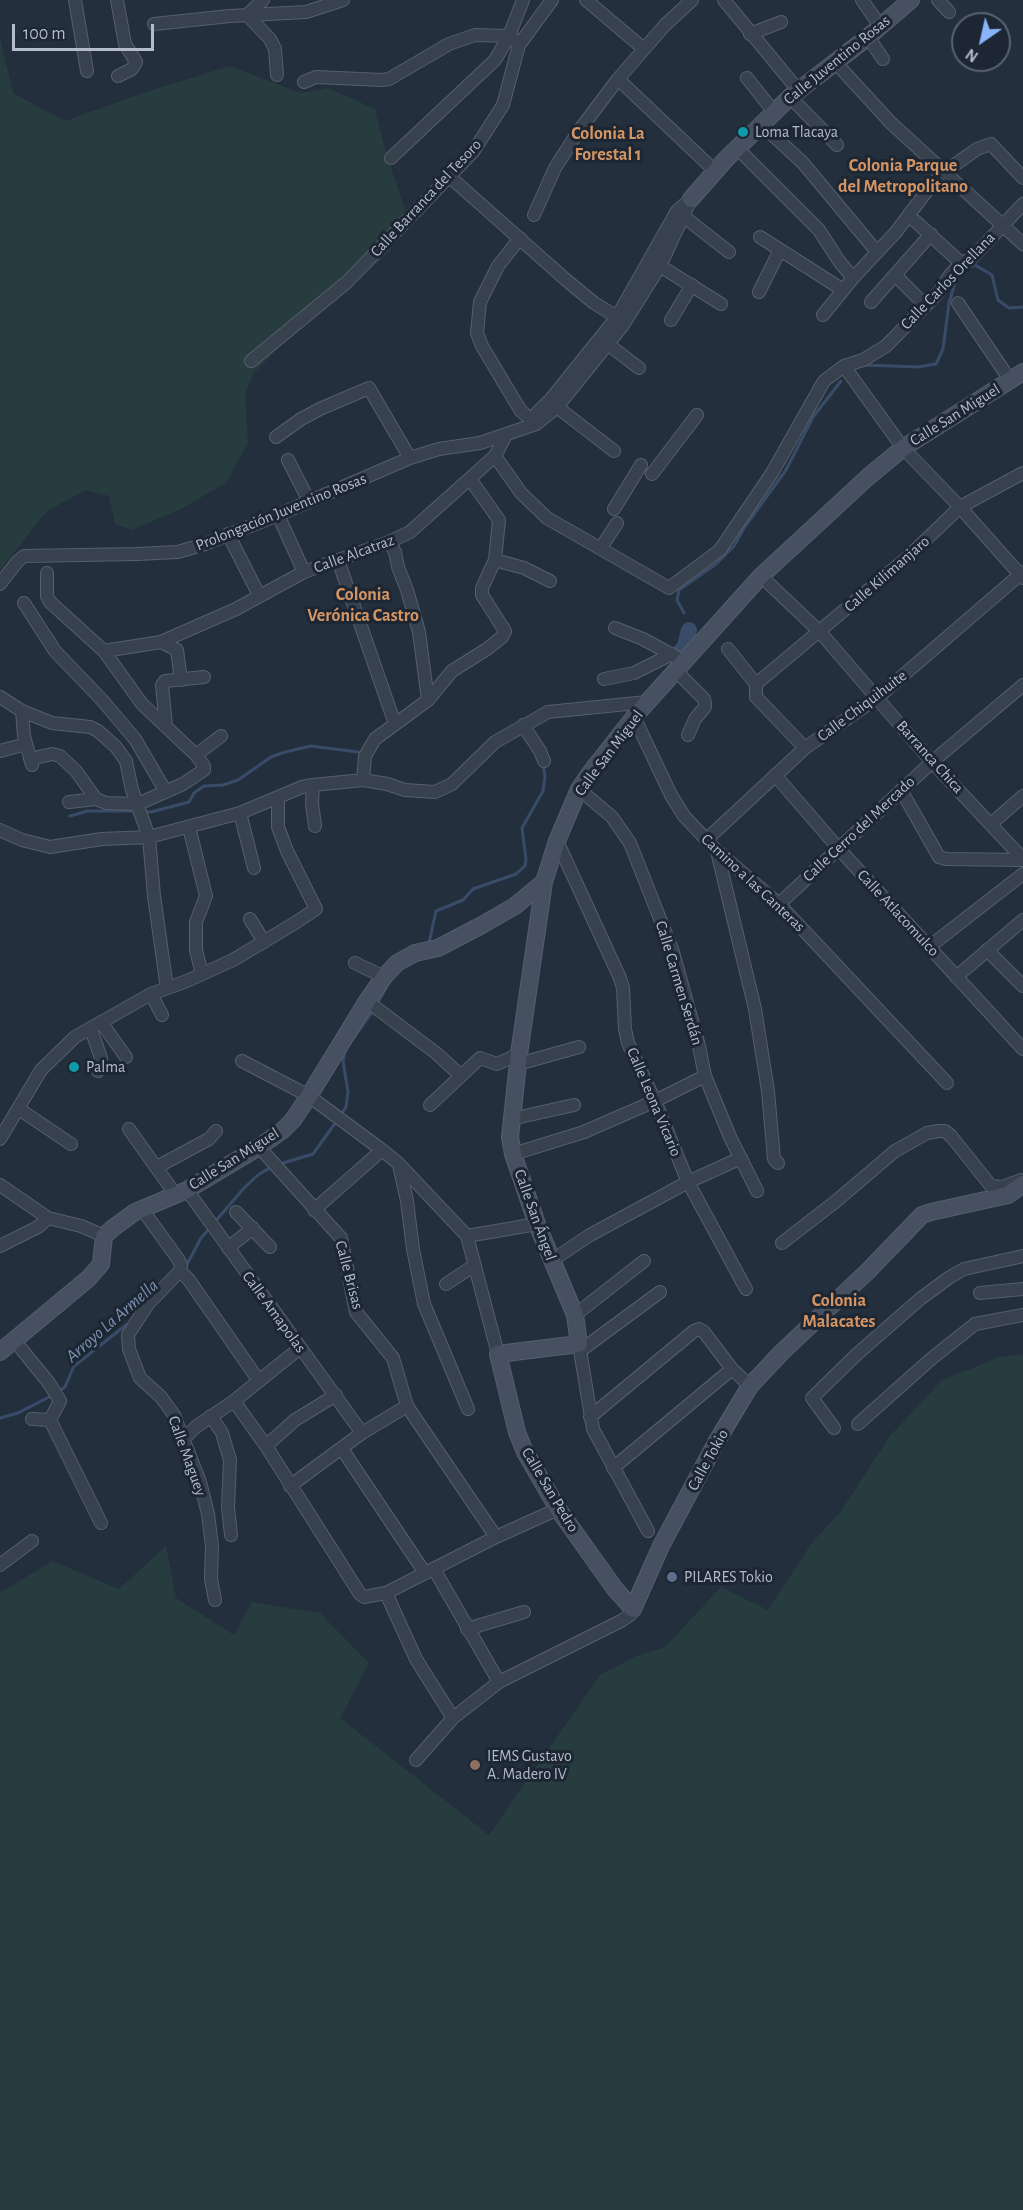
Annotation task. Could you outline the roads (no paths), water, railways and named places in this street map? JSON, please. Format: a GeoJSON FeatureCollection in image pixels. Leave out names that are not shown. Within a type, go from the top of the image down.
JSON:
{"type":"FeatureCollection","features":[{"type":"Feature","properties":{"kind":"street"},"geometry":{"type":"LineString","coordinates":[[117,0],[125,44],[136,62],[135,66],[118,76]]}},
{"type":"Feature","properties":{"kind":"street"},"geometry":{"type":"LineString","coordinates":[[247,15],[263,0]]}},
{"type":"Feature","properties":{"kind":"street"},"geometry":{"type":"LineString","coordinates":[[154,24],[306,12],[343,0]]}},
{"type":"Feature","properties":{"kind":"street"},"geometry":{"type":"LineString","coordinates":[[391,158],[495,60],[509,36],[523,0]]}},
{"type":"Feature","properties":{"kind":"street"},"geometry":{"type":"LineString","coordinates":[[304,82],[316,77],[389,79],[449,44],[475,35],[509,36],[519,45],[552,0]]}},
{"type":"Feature","properties":{"kind":"street"},"geometry":{"type":"LineString","coordinates":[[586,0],[644,49]]}},
{"type":"Feature","properties":{"kind":"street"},"geometry":{"type":"LineString","coordinates":[[534,215],[555,168],[618,79],[665,25],[692,0]]}},
{"type":"Feature","properties":{"kind":"street"},"geometry":{"type":"LineString","coordinates":[[724,0],[794,94],[837,145]]}},
{"type":"Feature","properties":{"kind":"street"},"geometry":{"type":"LineString","coordinates":[[862,0],[883,59]]}},
{"type":"Feature","properties":{"kind":"street","name":"Calle Juventino Rosas"},"geometry":{"type":"LineString","coordinates":[[603,343],[681,213],[715,171],[774,111],[911,0]]}},
{"type":"Feature","properties":{"kind":"street"},"geometry":{"type":"LineString","coordinates":[[938,0],[949,12]]}},
{"type":"Feature","properties":{"kind":"street"},"geometry":{"type":"LineString","coordinates":[[70,2],[87,71]]}},
{"type":"Feature","properties":{"kind":"street"},"geometry":{"type":"LineString","coordinates":[[247,15],[270,39],[275,49],[277,75]]}},
{"type":"Feature","properties":{"kind":"street"},"geometry":{"type":"LineString","coordinates":[[750,34],[781,22]]}},
{"type":"Feature","properties":{"kind":"street","name":"Calle Barranca del Tesoro"},"geometry":{"type":"LineString","coordinates":[[251,361],[347,282],[473,152],[503,105],[519,45]]}},
{"type":"Feature","properties":{"kind":"street"},"geometry":{"type":"LineString","coordinates":[[835,62],[891,123],[1023,244]]}},
{"type":"Feature","properties":{"kind":"street"},"geometry":{"type":"LineString","coordinates":[[747,78],[774,111]]}},
{"type":"Feature","properties":{"kind":"street"},"geometry":{"type":"LineString","coordinates":[[618,79],[715,171]]}},
{"type":"Feature","properties":{"kind":"street"},"geometry":{"type":"LineString","coordinates":[[760,124],[803,163],[877,252]]}},
{"type":"Feature","properties":{"kind":"street"},"geometry":{"type":"LineString","coordinates":[[824,315],[853,278],[896,232],[929,188],[943,173],[977,149],[991,144],[1023,178]]}},
{"type":"Feature","properties":{"kind":"street"},"geometry":{"type":"LineString","coordinates":[[737,148],[819,230],[853,278]]}},
{"type":"Feature","properties":{"kind":"street"},"geometry":{"type":"LineString","coordinates":[[450,177],[579,291],[617,317]]}},
{"type":"Feature","properties":{"kind":"street","name":"Calle Carlos Orellana"},"geometry":{"type":"LineString","coordinates":[[601,548],[669,588],[720,550],[780,460],[824,381],[844,366],[863,360],[886,346],[939,292],[961,263],[972,258],[1023,204]]}},
{"type":"Feature","properties":{"kind":"street"},"geometry":{"type":"LineString","coordinates":[[681,213],[729,252]]}},
{"type":"Feature","properties":{"kind":"street","name":"Calle Juventino Rosas"},"geometry":{"type":"LineString","coordinates":[[603,343],[637,305],[660,266],[681,213]]}},
{"type":"Feature","properties":{"kind":"street"},"geometry":{"type":"LineString","coordinates":[[915,221],[961,263]]}},
{"type":"Feature","properties":{"kind":"street"},"geometry":{"type":"LineString","coordinates":[[871,302],[931,234]]}},
{"type":"Feature","properties":{"kind":"street"},"geometry":{"type":"LineString","coordinates":[[760,237],[843,290]]}},
{"type":"Feature","properties":{"kind":"street"},"geometry":{"type":"LineString","coordinates":[[520,238],[498,266],[480,302],[478,340],[521,411],[531,423]]}},
{"type":"Feature","properties":{"kind":"street"},"geometry":{"type":"LineString","coordinates":[[759,292],[780,250]]}},
{"type":"Feature","properties":{"kind":"street"},"geometry":{"type":"LineString","coordinates":[[660,266],[721,304]]}},
{"type":"Feature","properties":{"kind":"street"},"geometry":{"type":"LineString","coordinates":[[895,275],[925,304]]}},
{"type":"Feature","properties":{"kind":"street"},"geometry":{"type":"LineString","coordinates":[[671,320],[693,285]]}},
{"type":"Feature","properties":{"kind":"street"},"geometry":{"type":"LineString","coordinates":[[958,303],[1017,376]]}},
{"type":"Feature","properties":{"kind":"street"},"geometry":{"type":"LineString","coordinates":[[603,343],[639,368]]}},
{"type":"Feature","properties":{"kind":"street","name":"Prolongación Juventino Rosas"},"geometry":{"type":"LineString","coordinates":[[2,583],[24,556],[178,552],[278,515],[410,458],[439,449],[480,443],[506,435],[531,423],[557,406],[603,343]]}},
{"type":"Feature","properties":{"kind":"street","name":"Prolongación Juventino Rosas"},"geometry":{"type":"LineString","coordinates":[[531,423],[603,343]]}},
{"type":"Feature","properties":{"kind":"street"},"geometry":{"type":"LineString","coordinates":[[844,366],[903,448],[1022,575]]}},
{"type":"Feature","properties":{"kind":"street","name":"Calle San Miguel"},"geometry":{"type":"LineString","coordinates":[[104,1236],[126,1218],[181,1192],[260,1147],[293,1120],[372,1005],[384,976],[397,963],[482,925],[515,906],[544,882],[557,841],[579,789],[678,662],[761,576],[868,477],[903,448],[1017,376]]}},
{"type":"Feature","properties":{"kind":"street"},"geometry":{"type":"LineString","coordinates":[[276,437],[301,419],[369,388],[410,458]]}},
{"type":"Feature","properties":{"kind":"street"},"geometry":{"type":"LineString","coordinates":[[557,406],[614,451]]}},
{"type":"Feature","properties":{"kind":"street"},"geometry":{"type":"LineString","coordinates":[[652,474],[697,415]]}},
{"type":"Feature","properties":{"kind":"street","name":"Calle Alcatraz"},"geometry":{"type":"LineString","coordinates":[[104,651],[161,642],[236,609],[304,572],[389,542],[410,532],[495,456],[506,435]]}},
{"type":"Feature","properties":{"kind":"street"},"geometry":{"type":"LineString","coordinates":[[495,456],[521,493],[548,518],[601,548],[617,523]]}},
{"type":"Feature","properties":{"kind":"street"},"geometry":{"type":"LineString","coordinates":[[288,460],[309,501]]}},
{"type":"Feature","properties":{"kind":"street"},"geometry":{"type":"LineString","coordinates":[[614,509],[641,465]]}},
{"type":"Feature","properties":{"kind":"street","name":"Calle Kilimanjaro"},"geometry":{"type":"LineString","coordinates":[[756,684],[909,556],[960,507],[1023,473]]}},
{"type":"Feature","properties":{"kind":"street"},"geometry":{"type":"LineString","coordinates":[[363,780],[368,748],[375,739],[428,700],[452,671],[487,649],[502,637],[505,631],[482,595],[482,588],[495,560],[498,517],[470,479]]}},
{"type":"Feature","properties":{"kind":"street"},"geometry":{"type":"LineString","coordinates":[[278,515],[304,572]]}},
{"type":"Feature","properties":{"kind":"street"},"geometry":{"type":"LineString","coordinates":[[228,534],[259,595]]}},
{"type":"Feature","properties":{"kind":"street"},"geometry":{"type":"LineString","coordinates":[[389,542],[395,552],[419,633],[428,700]]}},
{"type":"Feature","properties":{"kind":"street"},"geometry":{"type":"LineString","coordinates":[[338,560],[395,724]]}},
{"type":"Feature","properties":{"kind":"street"},"geometry":{"type":"LineString","coordinates":[[495,560],[524,568],[550,580]]}},
{"type":"Feature","properties":{"kind":"street"},"geometry":{"type":"LineString","coordinates":[[47,573],[47,596],[50,602],[104,651],[142,704],[196,754],[204,766],[204,770],[166,792],[138,804],[106,803],[96,799],[69,802]]}},
{"type":"Feature","properties":{"kind":"street","name":"Calle Chiquihuite"},"geometry":{"type":"LineString","coordinates":[[706,840],[805,748],[878,697],[1022,575]]}},
{"type":"Feature","properties":{"kind":"street","name":"Barranca Chica"},"geometry":{"type":"LineString","coordinates":[[761,576],[820,632],[932,762],[1023,860]]}},
{"type":"Feature","properties":{"kind":"street"},"geometry":{"type":"LineString","coordinates":[[24,603],[55,651],[102,700],[135,739],[166,792]]}},
{"type":"Feature","properties":{"kind":"street"},"geometry":{"type":"LineString","coordinates":[[615,628],[643,639],[678,662],[704,699],[705,707],[695,719],[688,735]]}},
{"type":"Feature","properties":{"kind":"street"},"geometry":{"type":"LineString","coordinates":[[161,642],[177,650],[181,680]]}},
{"type":"Feature","properties":{"kind":"street"},"geometry":{"type":"LineString","coordinates":[[728,649],[756,684],[756,697],[805,748]]}},
{"type":"Feature","properties":{"kind":"street"},"geometry":{"type":"LineString","coordinates":[[604,679],[678,662]]}},
{"type":"Feature","properties":{"kind":"street"},"geometry":{"type":"LineString","coordinates":[[166,726],[162,685],[169,680],[204,678]]}},
{"type":"Feature","properties":{"kind":"street","name":"Calle Cerro del Mercado"},"geometry":{"type":"LineString","coordinates":[[779,904],[901,789],[1023,685]]}},
{"type":"Feature","properties":{"kind":"street"},"geometry":{"type":"LineString","coordinates":[[0,696],[22,711],[52,723],[90,727],[98,731],[116,747],[126,761],[132,790],[149,837],[152,885],[167,988]]}},
{"type":"Feature","properties":{"kind":"street"},"geometry":{"type":"LineString","coordinates":[[0,830],[22,840],[50,847],[102,839],[149,837],[240,813],[302,787],[313,785],[363,780],[405,790],[435,792],[443,789],[495,741],[556,710],[647,702]]}},
{"type":"Feature","properties":{"kind":"street"},"geometry":{"type":"LineString","coordinates":[[22,711],[31,762],[52,754],[60,756],[76,771],[96,799]]}},
{"type":"Feature","properties":{"kind":"street","name":"Camino a las Canteras"},"geometry":{"type":"LineString","coordinates":[[634,717],[671,795],[684,816],[717,851],[779,904],[947,1083]]}},
{"type":"Feature","properties":{"kind":"street"},"geometry":{"type":"LineString","coordinates":[[524,726],[533,737],[544,761]]}},
{"type":"Feature","properties":{"kind":"street"},"geometry":{"type":"LineString","coordinates":[[196,754],[221,736]]}},
{"type":"Feature","properties":{"kind":"street"},"geometry":{"type":"LineString","coordinates":[[0,752],[26,744]]}},
{"type":"Feature","properties":{"kind":"street","name":"Calle Atlacomulco"},"geometry":{"type":"LineString","coordinates":[[775,776],[928,947],[1021,1040]]}},
{"type":"Feature","properties":{"kind":"street"},"geometry":{"type":"LineString","coordinates":[[313,785],[312,804],[315,826]]}},
{"type":"Feature","properties":{"kind":"street","name":"Calle Carmen Serdán"},"geometry":{"type":"LineString","coordinates":[[579,789],[612,817],[630,843],[672,949],[699,1046],[705,1077],[757,1191]]}},
{"type":"Feature","properties":{"kind":"street"},"geometry":{"type":"LineString","coordinates":[[901,789],[939,857],[1023,860]]}},
{"type":"Feature","properties":{"kind":"street"},"geometry":{"type":"LineString","coordinates":[[991,824],[1023,796]]}},
{"type":"Feature","properties":{"kind":"street"},"geometry":{"type":"LineString","coordinates":[[0,1139],[41,1070],[75,1037],[151,994],[202,974],[264,942],[316,909],[278,826],[278,798]]}},
{"type":"Feature","properties":{"kind":"street"},"geometry":{"type":"LineString","coordinates":[[240,813],[254,868]]}},
{"type":"Feature","properties":{"kind":"street"},"geometry":{"type":"LineString","coordinates":[[189,826],[206,896],[195,929],[196,950],[202,974]]}},
{"type":"Feature","properties":{"kind":"street","name":"Calle Leona Vicario"},"geometry":{"type":"LineString","coordinates":[[557,841],[620,978],[628,1043],[655,1101],[688,1182],[746,1288]]}},
{"type":"Feature","properties":{"kind":"street"},"geometry":{"type":"LineString","coordinates":[[717,851],[755,1009],[768,1091],[774,1159],[778,1163]]}},
{"type":"Feature","properties":{"kind":"street"},"geometry":{"type":"LineString","coordinates":[[928,947],[1023,874]]}},
{"type":"Feature","properties":{"kind":"street","name":"Calle San Ángel"},"geometry":{"type":"LineString","coordinates":[[544,882],[510,1137],[513,1154],[537,1224],[575,1315],[593,1429],[648,1531]]}},
{"type":"Feature","properties":{"kind":"street"},"geometry":{"type":"LineString","coordinates":[[250,919],[264,942]]}},
{"type":"Feature","properties":{"kind":"street"},"geometry":{"type":"LineString","coordinates":[[956,977],[1022,923]]}},
{"type":"Feature","properties":{"kind":"street"},"geometry":{"type":"LineString","coordinates":[[987,950],[1023,986]]}},
{"type":"Feature","properties":{"kind":"street"},"geometry":{"type":"LineString","coordinates":[[355,963],[384,976]]}},
{"type":"Feature","properties":{"kind":"street"},"geometry":{"type":"LineString","coordinates":[[151,994],[162,1015]]}},
{"type":"Feature","properties":{"kind":"street"},"geometry":{"type":"LineString","coordinates":[[372,1005],[436,1053],[460,1076]]}},
{"type":"Feature","properties":{"kind":"street"},"geometry":{"type":"LineString","coordinates":[[96,1025],[126,1057]]}},
{"type":"Feature","properties":{"kind":"street"},"geometry":{"type":"LineString","coordinates":[[96,1025],[101,1058],[98,1071]]}},
{"type":"Feature","properties":{"kind":"street"},"geometry":{"type":"LineString","coordinates":[[430,1105],[480,1058],[497,1064],[579,1047]]}},
{"type":"Feature","properties":{"kind":"street","name":"Calle San Pedro"},"geometry":{"type":"LineString","coordinates":[[242,1061],[309,1096],[382,1150],[399,1164],[467,1236],[521,1442],[558,1509],[615,1589],[633,1609]]}},
{"type":"Feature","properties":{"kind":"street"},"geometry":{"type":"LineString","coordinates":[[513,1154],[584,1132],[705,1077]]}},
{"type":"Feature","properties":{"kind":"street"},"geometry":{"type":"LineString","coordinates":[[511,1119],[574,1106]]}},
{"type":"Feature","properties":{"kind":"street"},"geometry":{"type":"LineString","coordinates":[[19,1109],[71,1144]]}},
{"type":"Feature","properties":{"kind":"street","name":"Calle Amapolas"},"geometry":{"type":"LineString","coordinates":[[129,1129],[157,1167],[212,1225],[362,1433]]}},
{"type":"Feature","properties":{"kind":"street"},"geometry":{"type":"LineString","coordinates":[[157,1167],[209,1139],[216,1131]]}},
{"type":"Feature","properties":{"kind":"street"},"geometry":{"type":"LineString","coordinates":[[782,1243],[895,1151],[927,1133],[945,1131],[991,1186],[1002,1187],[1023,1179]]}},
{"type":"Feature","properties":{"kind":"street","name":"Calle Brisas"},"geometry":{"type":"LineString","coordinates":[[260,1147],[341,1238],[356,1312],[393,1358],[397,1365],[407,1406],[496,1537]]}},
{"type":"Feature","properties":{"kind":"street"},"geometry":{"type":"LineString","coordinates":[[314,1210],[382,1150]]}},
{"type":"Feature","properties":{"kind":"street"},"geometry":{"type":"LineString","coordinates":[[551,1261],[590,1235],[688,1182],[741,1158]]}},
{"type":"Feature","properties":{"kind":"street"},"geometry":{"type":"LineString","coordinates":[[399,1164],[424,1304],[468,1409]]}},
{"type":"Feature","properties":{"kind":"street","name":"Calle Tokio"},"geometry":{"type":"LineString","coordinates":[[417,1760],[453,1718],[499,1682],[630,1615],[661,1546],[717,1441],[750,1386],[922,1215],[1008,1195],[1023,1184]]}},
{"type":"Feature","properties":{"kind":"street"},"geometry":{"type":"LineString","coordinates":[[0,1185],[48,1218],[81,1226],[104,1236],[101,1264],[89,1278],[0,1352]]}},
{"type":"Feature","properties":{"kind":"street"},"geometry":{"type":"LineString","coordinates":[[142,1209],[178,1258],[182,1274],[259,1381]]}},
{"type":"Feature","properties":{"kind":"street"},"geometry":{"type":"LineString","coordinates":[[236,1212],[270,1247]]}},
{"type":"Feature","properties":{"kind":"street"},"geometry":{"type":"LineString","coordinates":[[0,1246],[38,1227],[48,1218]]}},
{"type":"Feature","properties":{"kind":"street"},"geometry":{"type":"LineString","coordinates":[[467,1236],[537,1224]]}},
{"type":"Feature","properties":{"kind":"street"},"geometry":{"type":"LineString","coordinates":[[228,1248],[253,1228]]}},
{"type":"Feature","properties":{"kind":"street"},"geometry":{"type":"LineString","coordinates":[[834,1428],[812,1398],[856,1355],[920,1299],[950,1277],[964,1269],[1023,1256]]}},
{"type":"Feature","properties":{"kind":"street"},"geometry":{"type":"LineString","coordinates":[[575,1315],[644,1261]]}},
{"type":"Feature","properties":{"kind":"street"},"geometry":{"type":"LineString","coordinates":[[446,1284],[476,1265]]}},
{"type":"Feature","properties":{"kind":"street","name":"Calle Maguey"},"geometry":{"type":"LineString","coordinates":[[182,1274],[148,1304],[128,1335],[132,1359],[140,1378],[174,1415],[200,1482],[208,1514],[212,1546],[211,1579],[215,1600]]}},
{"type":"Feature","properties":{"kind":"street"},"geometry":{"type":"LineString","coordinates":[[980,1293],[1023,1289]]}},
{"type":"Feature","properties":{"kind":"street"},"geometry":{"type":"LineString","coordinates":[[498,1354],[580,1348],[660,1292]]}},
{"type":"Feature","properties":{"kind":"street"},"geometry":{"type":"LineString","coordinates":[[858,1424],[975,1324],[1023,1315]]}},
{"type":"Feature","properties":{"kind":"street"},"geometry":{"type":"LineString","coordinates":[[590,1417],[699,1329],[704,1332],[732,1369],[750,1386]]}},
{"type":"Feature","properties":{"kind":"street"},"geometry":{"type":"LineString","coordinates":[[14,1340],[52,1387],[60,1401],[51,1420]]}},
{"type":"Feature","properties":{"kind":"street"},"geometry":{"type":"LineString","coordinates":[[182,1440],[300,1348]]}},
{"type":"Feature","properties":{"kind":"street"},"geometry":{"type":"LineString","coordinates":[[613,1468],[732,1369]]}},
{"type":"Feature","properties":{"kind":"street"},"geometry":{"type":"LineString","coordinates":[[267,1446],[295,1420],[336,1395]]}},
{"type":"Feature","properties":{"kind":"street"},"geometry":{"type":"LineString","coordinates":[[234,1401],[267,1446],[290,1486],[364,1597],[386,1593],[496,1537],[558,1509]]}},
{"type":"Feature","properties":{"kind":"street"},"geometry":{"type":"LineString","coordinates":[[290,1486],[362,1433],[407,1406]]}},
{"type":"Feature","properties":{"kind":"street"},"geometry":{"type":"LineString","coordinates":[[211,1416],[222,1433],[230,1460],[228,1507],[231,1535]]}},
{"type":"Feature","properties":{"kind":"street"},"geometry":{"type":"LineString","coordinates":[[32,1419],[51,1420]]}},
{"type":"Feature","properties":{"kind":"street"},"geometry":{"type":"LineString","coordinates":[[51,1420],[101,1523]]}},
{"type":"Feature","properties":{"kind":"street"},"geometry":{"type":"LineString","coordinates":[[342,1449],[429,1571],[499,1682]]}},
{"type":"Feature","properties":{"kind":"street"},"geometry":{"type":"LineString","coordinates":[[0,1565],[32,1541]]}},
{"type":"Feature","properties":{"kind":"street"},"geometry":{"type":"LineString","coordinates":[[386,1593],[416,1659],[453,1718]]}},
{"type":"Feature","properties":{"kind":"street"},"geometry":{"type":"LineString","coordinates":[[467,1629],[524,1612]]}},
{"type":"Feature","properties":{"kind":"waterway"},"geometry":{"type":"LineString","coordinates":[[864,365],[918,367],[936,364],[943,349],[949,303],[956,279],[965,269],[975,265],[992,275],[998,300],[1009,308],[1023,307]]}},
{"type":"Feature","properties":{"kind":"waterway"},"geometry":{"type":"LineString","coordinates":[[684,613],[677,600],[679,590],[716,564],[734,546],[744,528],[786,470],[813,417],[841,381]]}},
{"type":"Feature","properties":{"kind":"waterway"},"geometry":{"type":"LineString","coordinates":[[681,651],[685,646],[689,630]]}},
{"type":"Feature","properties":{"kind":"waterway"},"geometry":{"type":"LineString","coordinates":[[143,812],[189,802],[194,793],[204,786],[223,785],[238,780],[271,757],[285,752],[311,746],[358,752]]}},
{"type":"Feature","properties":{"kind":"waterway","name":"Arroyo La Armella"},"geometry":{"type":"LineString","coordinates":[[429,943],[436,911],[463,900],[473,889],[516,874],[525,866],[522,828],[543,791],[545,776],[543,765]]}},
{"type":"Feature","properties":{"kind":"waterway"},"geometry":{"type":"LineString","coordinates":[[70,816],[88,811],[136,811]]}},
{"type":"Feature","properties":{"kind":"waterway","name":"Arroyo La Armella"},"geometry":{"type":"LineString","coordinates":[[376,1006],[386,988]]}},
{"type":"Feature","properties":{"kind":"waterway","name":"Arroyo La Armella"},"geometry":{"type":"LineString","coordinates":[[352,1040],[373,1011]]}},
{"type":"Feature","properties":{"kind":"waterway","name":"Arroyo La Armella"},"geometry":{"type":"LineString","coordinates":[[340,1116],[346,1107],[348,1092],[343,1061],[345,1051]]}},
{"type":"Feature","properties":{"kind":"waterway","name":"Arroyo La Armella"},"geometry":{"type":"LineString","coordinates":[[280,1164],[313,1154],[336,1122]]}},
{"type":"Feature","properties":{"kind":"waterway","name":"Arroyo La Armella"},"geometry":{"type":"LineString","coordinates":[[214,1223],[244,1188],[271,1167]]}},
{"type":"Feature","properties":{"kind":"waterway","name":"Arroyo La Armella"},"geometry":{"type":"LineString","coordinates":[[185,1268],[201,1238],[210,1228]]}},
{"type":"Feature","properties":{"kind":"waterway","name":"Arroyo La Armella"},"geometry":{"type":"LineString","coordinates":[[59,1391],[65,1387],[74,1366],[130,1322]]}},
{"type":"Feature","properties":{"kind":"waterway","name":"Arroyo La Armella"},"geometry":{"type":"LineString","coordinates":[[0,1418],[18,1413],[53,1395]]}},
{"type":"Feature","properties":{"kind":"place","name":"Loma Tlacaya"},"geometry":{"type":"Point","coordinates":[743,132]}},
{"type":"Feature","properties":{"kind":"place","name":"Palma"},"geometry":{"type":"Point","coordinates":[74,1067]}},
{"type":"Feature","properties":{"kind":"place","name":"PILARES Tokio"},"geometry":{"type":"Point","coordinates":[672,1577]}},
{"type":"Feature","properties":{"kind":"place","name":"IEMS Gustavo A. Madero IV"},"geometry":{"type":"Point","coordinates":[475,1765]}},
{"type":"Feature","properties":{"kind":"district","name":"Colonia La Forestal 1"},"geometry":{"type":"Point","coordinates":[608,144]}},
{"type":"Feature","properties":{"kind":"district","name":"Colonia Parque del Metropolitano"},"geometry":{"type":"Point","coordinates":[903,176]}},
{"type":"Feature","properties":{"kind":"district","name":"Colonia Verónica Castro"},"geometry":{"type":"Point","coordinates":[363,605]}},
{"type":"Feature","properties":{"kind":"district","name":"Colonia Malacates"},"geometry":{"type":"Point","coordinates":[839,1311]}}]}
